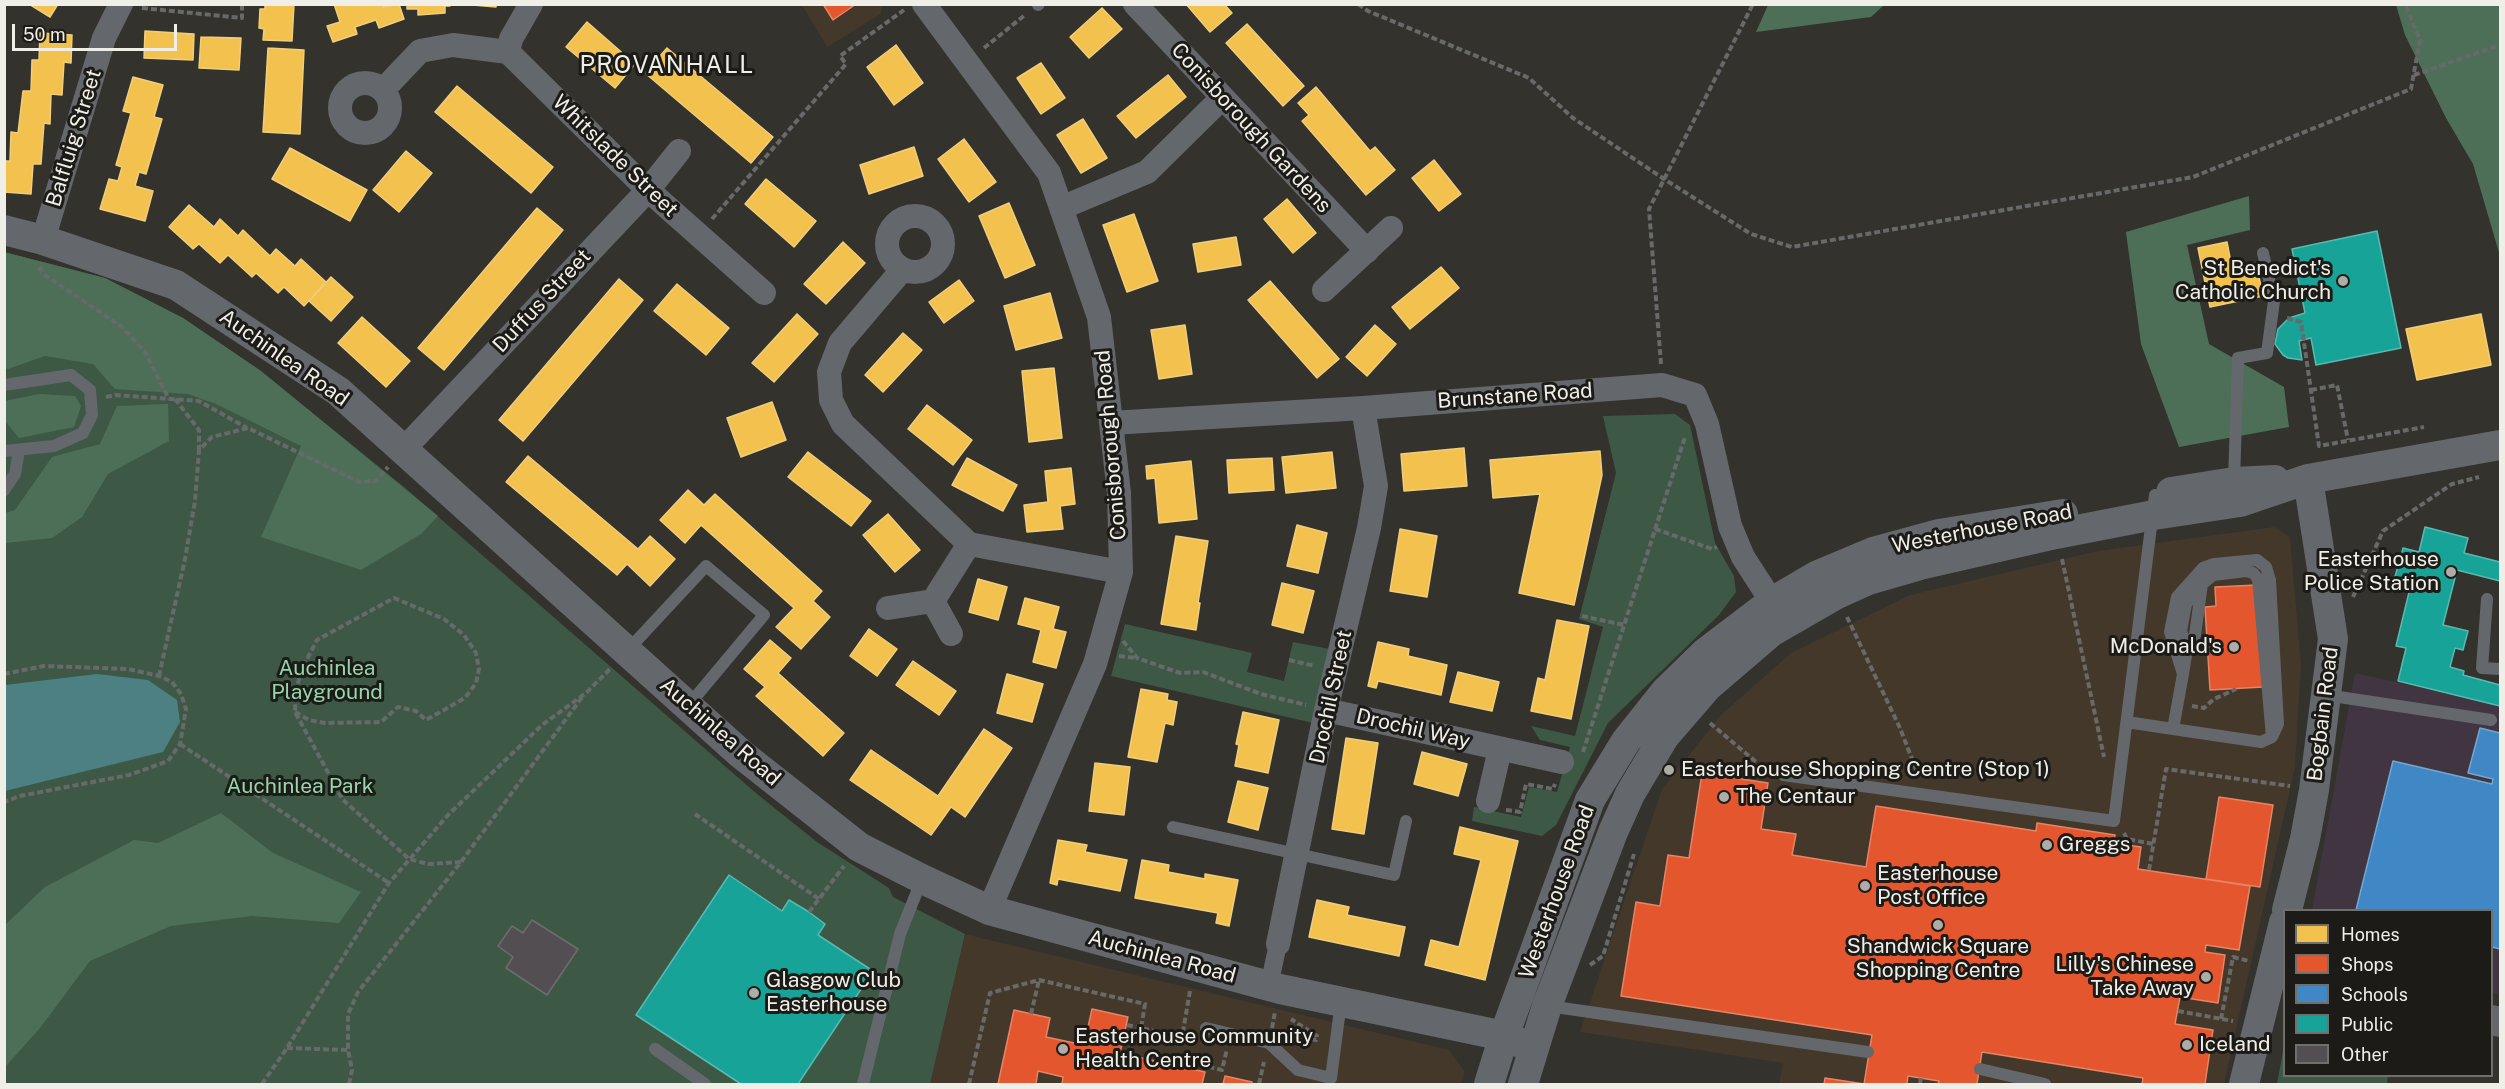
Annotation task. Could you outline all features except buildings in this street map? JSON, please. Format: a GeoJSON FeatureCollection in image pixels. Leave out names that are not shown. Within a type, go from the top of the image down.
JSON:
{"type":"FeatureCollection","features":[{"type":"Feature","properties":{"kind":"street"},"geometry":{"type":"LineString","coordinates":[[383,90],[420,51],[453,45],[508,52],[511,39],[531,4]]}},
{"type":"Feature","properties":{"kind":"street","name":"Conisborough Road"},"geometry":{"type":"LineString","coordinates":[[924,4],[1049,173],[1099,317],[1119,493],[1120,572],[1095,664],[989,910]]}},
{"type":"Feature","properties":{"kind":"street","name":"Conisborough Gardens"},"geometry":{"type":"LineString","coordinates":[[1135,4],[1367,251]]}},
{"type":"Feature","properties":{"kind":"street","name":"Balfluig Street"},"geometry":{"type":"LineString","coordinates":[[43,240],[104,38],[121,5]]}},
{"type":"Feature","properties":{"kind":"street","name":"Whitslade Street"},"geometry":{"type":"LineString","coordinates":[[508,52],[648,190],[764,293]]}},
{"type":"Feature","properties":{"kind":"street"},"geometry":{"type":"LineString","coordinates":[[1061,208],[1147,172],[1222,98]]}},
{"type":"Feature","properties":{"kind":"street","name":"Duffus Street"},"geometry":{"type":"LineString","coordinates":[[403,450],[648,190],[679,151]]}},
{"type":"Feature","properties":{"kind":"street"},"geometry":{"type":"LineString","coordinates":[[1324,290],[1391,228]]}},
{"type":"Feature","properties":{"kind":"street","name":"Auchinlea Road"},"geometry":{"type":"LineString","coordinates":[[9,231],[43,240],[176,285],[338,391],[741,754],[859,847],[989,910],[1279,1003],[1341,1002],[1504,1036],[1533,1048]]}},
{"type":"Feature","properties":{"kind":"street"},"geometry":{"type":"LineString","coordinates":[[902,270],[840,344],[829,372],[831,400],[843,423],[969,544],[1120,572]]}},
{"type":"Feature","properties":{"kind":"street","name":"Brunstane Road"},"geometry":{"type":"LineString","coordinates":[[1112,423],[1363,408],[1662,385],[1695,395],[1702,410]]}},
{"type":"Feature","properties":{"kind":"street","name":"Drochil Street"},"geometry":{"type":"LineString","coordinates":[[1279,1003],[1278,944],[1326,710],[1369,528],[1376,486],[1363,408]]}},
{"type":"Feature","properties":{"kind":"street"},"geometry":{"type":"LineString","coordinates":[[1702,410],[1730,526],[1743,557],[1772,602]]}},
{"type":"Feature","properties":{"kind":"street","name":"Westerhouse Road"},"geometry":{"type":"LineString","coordinates":[[1523,1084],[1533,1048],[1533,1002],[1581,820],[1590,800],[1626,741],[1665,692],[1706,653],[1772,602],[1818,575],[1872,552],[1939,534],[2057,515],[2154,505],[2499,448]]}},
{"type":"Feature","properties":{"kind":"street","name":"Bogbain Road"},"geometry":{"type":"LineString","coordinates":[[2287,909],[2306,839],[2333,639],[2308,479]]}},
{"type":"Feature","properties":{"kind":"street","name":"Westerhouse Road"},"geometry":{"type":"LineString","coordinates":[[1489,1084],[1504,1036],[1533,1002],[1630,794],[1664,737],[1708,686],[1771,632],[1837,594],[1868,580],[1920,565],[2056,534],[2154,505]]}},
{"type":"Feature","properties":{"kind":"street"},"geometry":{"type":"LineString","coordinates":[[933,602],[969,544]]}},
{"type":"Feature","properties":{"kind":"street"},"geometry":{"type":"LineString","coordinates":[[888,608],[933,602]]}},
{"type":"Feature","properties":{"kind":"street"},"geometry":{"type":"LineString","coordinates":[[933,602],[951,634]]}},
{"type":"Feature","properties":{"kind":"street","name":"Drochil Way"},"geometry":{"type":"LineString","coordinates":[[1326,710],[1500,749],[1572,759]]}},
{"type":"Feature","properties":{"kind":"street","name":"Drochil Way"},"geometry":{"type":"LineString","coordinates":[[1488,801],[1500,749]]}},
{"type":"Feature","properties":{"kind":"street"},"geometry":{"type":"LineString","coordinates":[[2244,1084],[2259,1025],[2279,969],[2283,931]]}},
{"type":"Feature","properties":{"kind":"lane"},"geometry":{"type":"LineString","coordinates":[[2237,492],[2238,358],[2267,353],[2274,301],[2263,253]]}},
{"type":"Feature","properties":{"kind":"lane"},"geometry":{"type":"LineString","coordinates":[[4,386],[71,375],[90,390],[92,415],[83,433],[54,446],[4,451]]}},
{"type":"Feature","properties":{"kind":"lane"},"geometry":{"type":"LineString","coordinates":[[4,490],[15,474],[19,450]]}},
{"type":"Feature","properties":{"kind":"lane"},"geometry":{"type":"LineString","coordinates":[[1784,775],[2114,821],[2154,505]]}},
{"type":"Feature","properties":{"kind":"lane"},"geometry":{"type":"LineString","coordinates":[[2127,722],[2261,742],[2272,737],[2278,724],[2270,580],[2266,567],[2257,560],[2214,564],[2203,568],[2177,597],[2170,632],[2183,674]]}},
{"type":"Feature","properties":{"kind":"lane"},"geometry":{"type":"LineString","coordinates":[[627,651],[706,566],[764,615],[688,706]]}},
{"type":"Feature","properties":{"kind":"lane"},"geometry":{"type":"LineString","coordinates":[[2173,729],[2187,649],[2195,635],[2202,584],[2212,575],[2246,571],[2253,573],[2258,579],[2272,737]]}},
{"type":"Feature","properties":{"kind":"lane"},"geometry":{"type":"LineString","coordinates":[[2487,599],[2482,668],[2500,669]]}},
{"type":"Feature","properties":{"kind":"lane"},"geometry":{"type":"LineString","coordinates":[[2326,695],[2491,720]]}},
{"type":"Feature","properties":{"kind":"lane"},"geometry":{"type":"LineString","coordinates":[[1173,827],[1394,875],[1406,821]]}},
{"type":"Feature","properties":{"kind":"lane"},"geometry":{"type":"LineString","coordinates":[[863,1084],[900,934],[922,879]]}},
{"type":"Feature","properties":{"kind":"lane"},"geometry":{"type":"LineString","coordinates":[[1206,1028],[1269,1043],[1298,1070],[1330,1078],[1341,1002]]}},
{"type":"Feature","properties":{"kind":"lane"},"geometry":{"type":"LineString","coordinates":[[1533,1002],[1868,1052]]}},
{"type":"Feature","properties":{"kind":"lane"},"geometry":{"type":"LineString","coordinates":[[655,1049],[705,1084]]}},
{"type":"Feature","properties":{"kind":"lane"},"geometry":{"type":"LineString","coordinates":[[1980,1069],[2045,1084]]}},
{"type":"Feature","properties":{"kind":"path"},"geometry":{"type":"LineString","coordinates":[[121,5],[242,18],[242,4]]}},
{"type":"Feature","properties":{"kind":"path"},"geometry":{"type":"LineString","coordinates":[[698,235],[846,64],[840,56],[912,4]]}},
{"type":"Feature","properties":{"kind":"path"},"geometry":{"type":"LineString","coordinates":[[1358,4],[1368,11],[1529,78],[1573,118],[1664,179],[1751,234],[1792,247],[2193,177],[2410,89],[2420,40],[2405,4]]}},
{"type":"Feature","properties":{"kind":"path"},"geometry":{"type":"LineString","coordinates":[[1662,385],[1649,209],[1753,4]]}},
{"type":"Feature","properties":{"kind":"path"},"geometry":{"type":"LineString","coordinates":[[966,62],[1038,5]]}},
{"type":"Feature","properties":{"kind":"path"},"geometry":{"type":"LineString","coordinates":[[2413,75],[2500,45]]}},
{"type":"Feature","properties":{"kind":"path"},"geometry":{"type":"LineString","coordinates":[[9,231],[45,275],[122,327],[145,352],[169,399]]}},
{"type":"Feature","properties":{"kind":"path"},"geometry":{"type":"LineString","coordinates":[[2272,313],[2301,322],[2319,446],[2424,427]]}},
{"type":"Feature","properties":{"kind":"path"},"geometry":{"type":"LineString","coordinates":[[2311,390],[2337,385],[2348,440]]}},
{"type":"Feature","properties":{"kind":"path"},"geometry":{"type":"LineString","coordinates":[[91,400],[115,395],[199,401],[248,428],[359,482],[376,481],[403,450]]}},
{"type":"Feature","properties":{"kind":"path"},"geometry":{"type":"LineString","coordinates":[[159,675],[195,501],[199,450],[199,430],[175,399]]}},
{"type":"Feature","properties":{"kind":"path"},"geometry":{"type":"LineString","coordinates":[[1572,759],[1624,626],[1692,417],[1702,410]]}},
{"type":"Feature","properties":{"kind":"path"},"geometry":{"type":"LineString","coordinates":[[199,450],[212,437],[248,428]]}},
{"type":"Feature","properties":{"kind":"path"},"geometry":{"type":"LineString","coordinates":[[2333,639],[2383,531],[2452,484],[2481,477]]}},
{"type":"Feature","properties":{"kind":"path"},"geometry":{"type":"LineString","coordinates":[[1655,529],[1712,549],[1737,543]]}},
{"type":"Feature","properties":{"kind":"path"},"geometry":{"type":"LineString","coordinates":[[2056,534],[2104,758]]}},
{"type":"Feature","properties":{"kind":"path"},"geometry":{"type":"LineString","coordinates":[[1837,594],[1900,728],[1926,795]]}},
{"type":"Feature","properties":{"kind":"path"},"geometry":{"type":"LineString","coordinates":[[295,712],[309,720],[325,723],[381,722],[398,707],[416,711],[426,720],[465,698],[476,683],[479,669],[476,653],[464,635],[444,619],[394,598],[317,640],[303,667],[296,689],[295,712],[342,800],[409,859],[428,864],[461,862]]}},
{"type":"Feature","properties":{"kind":"path"},"geometry":{"type":"LineString","coordinates":[[1582,615],[1624,626]]}},
{"type":"Feature","properties":{"kind":"path"},"geometry":{"type":"LineString","coordinates":[[1104,631],[1127,644],[1137,658],[1180,673],[1203,672],[1261,694],[1326,710]]}},
{"type":"Feature","properties":{"kind":"path"},"geometry":{"type":"LineString","coordinates":[[349,1084],[352,1070],[348,1050],[348,1014],[358,992],[461,862],[586,693],[627,651]]}},
{"type":"Feature","properties":{"kind":"path"},"geometry":{"type":"LineString","coordinates":[[4,802],[20,796],[129,775],[168,761],[180,744],[186,710],[181,694],[172,682],[159,675],[128,669],[44,666],[5,673]]}},
{"type":"Feature","properties":{"kind":"path"},"geometry":{"type":"LineString","coordinates":[[2177,704],[2204,708],[2214,699],[2236,689]]}},
{"type":"Feature","properties":{"kind":"path"},"geometry":{"type":"LineString","coordinates":[[262,1084],[287,1048],[389,883],[448,815],[542,725],[586,693]]}},
{"type":"Feature","properties":{"kind":"path"},"geometry":{"type":"LineString","coordinates":[[1701,730],[1708,722],[1765,771],[1784,775]]}},
{"type":"Feature","properties":{"kind":"path"},"geometry":{"type":"LineString","coordinates":[[180,744],[389,883]]}},
{"type":"Feature","properties":{"kind":"path"},"geometry":{"type":"LineString","coordinates":[[2149,870],[2166,769],[2314,790]]}},
{"type":"Feature","properties":{"kind":"path"},"geometry":{"type":"LineString","coordinates":[[695,814],[819,899]]}},
{"type":"Feature","properties":{"kind":"path"},"geometry":{"type":"LineString","coordinates":[[2115,814],[2127,839],[2153,844]]}},
{"type":"Feature","properties":{"kind":"path"},"geometry":{"type":"LineString","coordinates":[[809,912],[859,847]]}},
{"type":"Feature","properties":{"kind":"path"},"geometry":{"type":"LineString","coordinates":[[1589,966],[1603,956],[1636,850]]}},
{"type":"Feature","properties":{"kind":"path"},"geometry":{"type":"LineString","coordinates":[[2221,1020],[2233,957]]}},
{"type":"Feature","properties":{"kind":"path"},"geometry":{"type":"LineString","coordinates":[[1031,1014],[1040,980]]}},
{"type":"Feature","properties":{"kind":"path"},"geometry":{"type":"LineString","coordinates":[[969,1084],[990,993],[1040,980],[1145,1004],[1141,1028]]}},
{"type":"Feature","properties":{"kind":"path"},"geometry":{"type":"LineString","coordinates":[[1279,1003],[1317,1036],[1316,1040],[1271,1030],[1279,1003]]}},
{"type":"Feature","properties":{"kind":"path"},"geometry":{"type":"LineString","coordinates":[[2178,1011],[2259,1025]]}},
{"type":"Feature","properties":{"kind":"path"},"geometry":{"type":"LineString","coordinates":[[1127,1025],[1182,1037]]}},
{"type":"Feature","properties":{"kind":"path"},"geometry":{"type":"LineString","coordinates":[[287,1048],[348,1050]]}},
{"type":"Feature","properties":{"kind":"path"},"geometry":{"type":"LineString","coordinates":[[1187,1068],[1188,1062],[1222,1070],[1227,1048]]}},
{"type":"Feature","properties":{"kind":"path"},"geometry":{"type":"LineString","coordinates":[[1920,1084],[1921,1077]]}},
{"type":"Feature","properties":{"kind":"shaded area"},"geometry":{"type":"Polygon","coordinates":[[[802,5],[882,5],[881,14],[827,47],[802,5]]]}},
{"type":"Feature","properties":{"kind":"shaded area"},"geometry":{"type":"Polygon","coordinates":[[[2274,527],[2290,537],[2301,665],[2295,767],[2224,1084],[1779,1084],[1783,1063],[1580,1032],[1662,789],[1721,715],[1791,653],[1910,595],[2098,551],[2274,527]]]}},
{"type":"Feature","properties":{"kind":"shaded area"},"geometry":{"type":"Polygon","coordinates":[[[2355,673],[2500,706],[2500,995],[2493,993],[2493,909],[2312,909],[2355,673]]]}},
{"type":"Feature","properties":{"kind":"shaded area"},"geometry":{"type":"Polygon","coordinates":[[[965,934],[1449,1050],[1465,1072],[1460,1084],[930,1084],[965,934]]]}},
{"type":"Feature","properties":{"kind":"green space"},"geometry":{"type":"Polygon","coordinates":[[[1768,4],[1884,5],[1871,17],[1756,32],[1768,4]]]}},
{"type":"Feature","properties":{"kind":"green space"},"geometry":{"type":"Polygon","coordinates":[[[2396,5],[2500,5],[2500,256],[2473,164],[2446,118],[2405,35],[2396,5]]]}},
{"type":"Feature","properties":{"kind":"green space"},"geometry":{"type":"Polygon","coordinates":[[[2249,196],[2250,230],[2187,245],[2209,344],[2284,387],[2289,427],[2179,447],[2141,344],[2126,232],[2249,196]]]}},
{"type":"Feature","properties":{"kind":"green space","name":"Auchinlea Park"},"geometry":{"type":"Polygon","coordinates":[[[4,252],[105,278],[183,318],[261,371],[404,487],[757,794],[817,842],[889,888],[893,897],[965,934],[930,1084],[5,1084],[4,252]]]}},
{"type":"Feature","properties":{"kind":"green space"},"geometry":{"type":"Polygon","coordinates":[[[4,252],[105,278],[183,318],[261,371],[438,516],[421,534],[361,570],[261,537],[301,446],[216,404],[188,394],[115,389],[93,364],[45,356],[8,369],[4,367],[4,252]]]}},
{"type":"Feature","properties":{"kind":"green space"},"geometry":{"type":"Polygon","coordinates":[[[39,394],[75,396],[81,406],[74,427],[19,438],[5,421],[5,401],[39,394]]]}},
{"type":"Feature","properties":{"kind":"green space"},"geometry":{"type":"Polygon","coordinates":[[[168,404],[169,441],[108,474],[82,517],[52,538],[5,543],[5,513],[15,510],[52,457],[100,444],[117,406],[168,404]]]}},
{"type":"Feature","properties":{"kind":"green space"},"geometry":{"type":"Polygon","coordinates":[[[1675,414],[1690,425],[1715,543],[1734,576],[1736,592],[1719,615],[1608,723],[1556,825],[1542,836],[1472,821],[1474,807],[1521,817],[1529,787],[1557,792],[1570,747],[1540,740],[1531,726],[1575,736],[1603,627],[1579,619],[1616,473],[1603,416],[1675,414]]]}},
{"type":"Feature","properties":{"kind":"green space"},"geometry":{"type":"Polygon","coordinates":[[[1125,624],[1252,653],[1247,672],[1284,681],[1293,642],[1330,649],[1313,723],[1111,676],[1125,624]]]}},
{"type":"Feature","properties":{"kind":"green space"},"geometry":{"type":"Polygon","coordinates":[[[221,813],[273,853],[361,892],[339,923],[252,916],[171,926],[90,961],[40,1028],[5,1067],[5,925],[45,887],[134,840],[158,843],[221,813]]]}},
{"type":"Feature","properties":{"kind":"green space"},"geometry":{"type":"Polygon","coordinates":[[[2283,1051],[2283,1077],[2388,1077],[2387,1084],[2277,1084],[2283,1051]]]}},
{"type":"Feature","properties":{"kind":"water"},"geometry":{"type":"Polygon","coordinates":[[[97,674],[148,680],[177,700],[180,722],[163,752],[5,791],[5,685],[97,674]]]}},
{"type":"Feature","properties":{"kind":"place","name":"St Benedict's Catholic Church"},"geometry":{"type":"Point","coordinates":[2343,281]}},
{"type":"Feature","properties":{"kind":"place","name":"Easterhouse Police Station"},"geometry":{"type":"Point","coordinates":[2451,572]}},
{"type":"Feature","properties":{"kind":"place","name":"McDonald's"},"geometry":{"type":"Point","coordinates":[2234,647]}},
{"type":"Feature","properties":{"kind":"place","name":"Easterhouse Shopping Centre (Stop 1)"},"geometry":{"type":"Point","coordinates":[1669,770]}},
{"type":"Feature","properties":{"kind":"place","name":"The Centaur"},"geometry":{"type":"Point","coordinates":[1724,797]}},
{"type":"Feature","properties":{"kind":"place","name":"Greggs"},"geometry":{"type":"Point","coordinates":[2047,845]}},
{"type":"Feature","properties":{"kind":"place","name":"Easterhouse Post Office"},"geometry":{"type":"Point","coordinates":[1865,886]}},
{"type":"Feature","properties":{"kind":"place","name":"Shandwick Square Shopping Centre"},"geometry":{"type":"Point","coordinates":[1938,925]}},
{"type":"Feature","properties":{"kind":"place","name":"Lilly's Chinese Take Away"},"geometry":{"type":"Point","coordinates":[2206,977]}},
{"type":"Feature","properties":{"kind":"place","name":"Glasgow Club Easterhouse"},"geometry":{"type":"Point","coordinates":[754,993]}},
{"type":"Feature","properties":{"kind":"place","name":"Iceland"},"geometry":{"type":"Point","coordinates":[2187,1045]}},
{"type":"Feature","properties":{"kind":"place","name":"Easterhouse Community Health Centre"},"geometry":{"type":"Point","coordinates":[1063,1049]}},
{"type":"Feature","properties":{"kind":"district","name":"PROVANHALL"},"geometry":{"type":"Point","coordinates":[667,66]}},
{"type":"Feature","properties":{"kind":"park label","name":"Auchinlea Playground"},"geometry":{"type":"Point","coordinates":[327,681]}}]}
